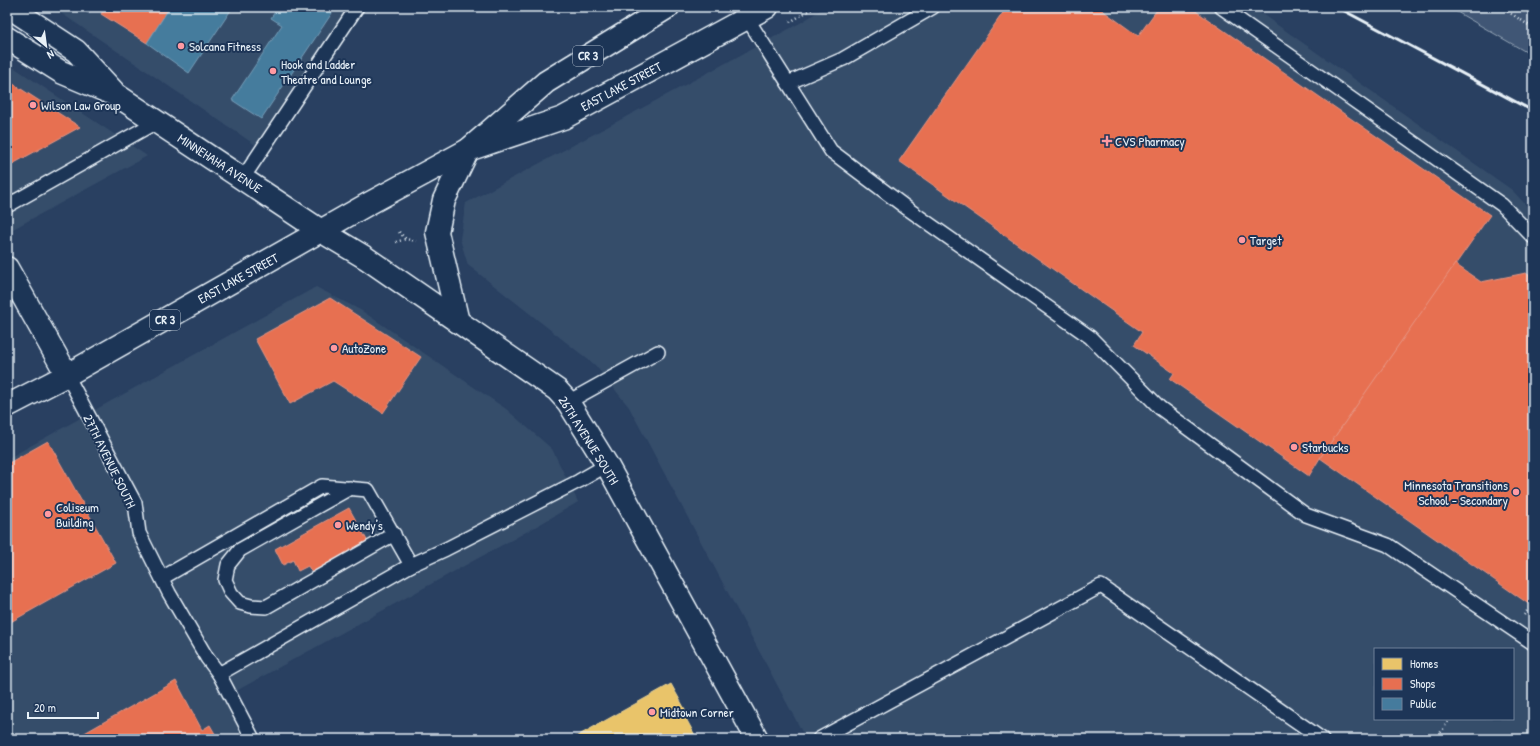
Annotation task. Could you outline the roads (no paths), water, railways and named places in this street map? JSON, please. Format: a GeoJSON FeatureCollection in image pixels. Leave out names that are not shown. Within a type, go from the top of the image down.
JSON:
{"type":"FeatureCollection","features":[{"type":"Feature","properties":{"kind":"main road","name":"MINNEHAHA AVENUE"},"geometry":{"type":"LineString","coordinates":[[8,7],[76,51],[118,96]]}},
{"type":"Feature","properties":{"kind":"main road","name":"EAST LAKE STREET"},"geometry":{"type":"LineString","coordinates":[[468,150],[546,82],[668,7]]}},
{"type":"Feature","properties":{"kind":"main road","name":"EAST LAKE STREET"},"geometry":{"type":"LineString","coordinates":[[7,406],[67,374],[368,204],[468,150],[563,118],[743,12],[767,7]]}},
{"type":"Feature","properties":{"kind":"main road","name":"MINNEHAHA AVENUE"},"geometry":{"type":"LineString","coordinates":[[7,38],[61,72],[118,96],[321,231]]}},
{"type":"Feature","properties":{"kind":"main road"},"geometry":{"type":"LineString","coordinates":[[458,322],[437,232],[444,200],[468,150]]}},
{"type":"Feature","properties":{"kind":"main road","name":"26TH AVENUE SOUTH"},"geometry":{"type":"LineString","coordinates":[[321,231],[366,258],[458,322],[522,364],[557,390],[568,402],[607,465],[757,739]]}},
{"type":"Feature","properties":{"kind":"main road","name":"27TH AVENUE SOUTH"},"geometry":{"type":"LineString","coordinates":[[7,268],[67,374]]}},
{"type":"Feature","properties":{"kind":"lane"},"geometry":{"type":"LineString","coordinates":[[243,178],[357,7]]}},
{"type":"Feature","properties":{"kind":"lane"},"geometry":{"type":"LineString","coordinates":[[788,83],[844,59],[933,7]]}},
{"type":"Feature","properties":{"kind":"lane"},"geometry":{"type":"LineString","coordinates":[[1221,7],[1502,205],[1533,237]]}},
{"type":"Feature","properties":{"kind":"lane"},"geometry":{"type":"LineString","coordinates":[[743,12],[831,151],[908,209],[1090,337],[1160,408],[1306,515],[1388,545],[1533,643]]}},
{"type":"Feature","properties":{"kind":"lane"},"geometry":{"type":"LineString","coordinates":[[7,206],[156,122]]}},
{"type":"Feature","properties":{"kind":"lane"},"geometry":{"type":"LineString","coordinates":[[568,402],[658,352]]}},
{"type":"Feature","properties":{"kind":"lane","name":"27TH AVENUE SOUTH"},"geometry":{"type":"LineString","coordinates":[[67,374],[135,503],[139,533],[169,593],[207,658],[219,674],[253,739]]}},
{"type":"Feature","properties":{"kind":"lane"},"geometry":{"type":"LineString","coordinates":[[219,674],[411,565],[446,549],[579,481],[607,465]]}},
{"type":"Feature","properties":{"kind":"lane"},"geometry":{"type":"LineString","coordinates":[[162,578],[322,486],[368,490],[411,565]]}},
{"type":"Feature","properties":{"kind":"lane"},"geometry":{"type":"LineString","coordinates":[[350,488],[240,550],[228,565],[225,580],[231,593],[240,603],[266,607],[394,534]]}},
{"type":"Feature","properties":{"kind":"lane"},"geometry":{"type":"LineString","coordinates":[[819,739],[1101,586],[1322,739]]}},
{"type":"Feature","properties":{"kind":"railway"},"geometry":{"type":"LineString","coordinates":[[1337,7],[1533,111]]}},
{"type":"Feature","properties":{"kind":"place","name":"Solcana Fitness"},"geometry":{"type":"Point","coordinates":[181,46]}},
{"type":"Feature","properties":{"kind":"place","name":"Hook and Ladder Theatre and Lounge"},"geometry":{"type":"Point","coordinates":[273,71]}},
{"type":"Feature","properties":{"kind":"place","name":"Wilson Law Group"},"geometry":{"type":"Point","coordinates":[33,105]}},
{"type":"Feature","properties":{"kind":"place","name":"CVS Pharmacy"},"geometry":{"type":"Point","coordinates":[1107,141]}},
{"type":"Feature","properties":{"kind":"place","name":"Target"},"geometry":{"type":"Point","coordinates":[1242,240]}},
{"type":"Feature","properties":{"kind":"place","name":"AutoZone"},"geometry":{"type":"Point","coordinates":[334,348]}},
{"type":"Feature","properties":{"kind":"place","name":"Starbucks"},"geometry":{"type":"Point","coordinates":[1294,447]}},
{"type":"Feature","properties":{"kind":"place","name":"Minnesota Transitions School - Secondary"},"geometry":{"type":"Point","coordinates":[1516,492]}},
{"type":"Feature","properties":{"kind":"place","name":"Coliseum Building"},"geometry":{"type":"Point","coordinates":[48,514]}},
{"type":"Feature","properties":{"kind":"place","name":"Wendy's"},"geometry":{"type":"Point","coordinates":[338,525]}},
{"type":"Feature","properties":{"kind":"place","name":"Midtown Corner"},"geometry":{"type":"Point","coordinates":[652,712]}}]}
